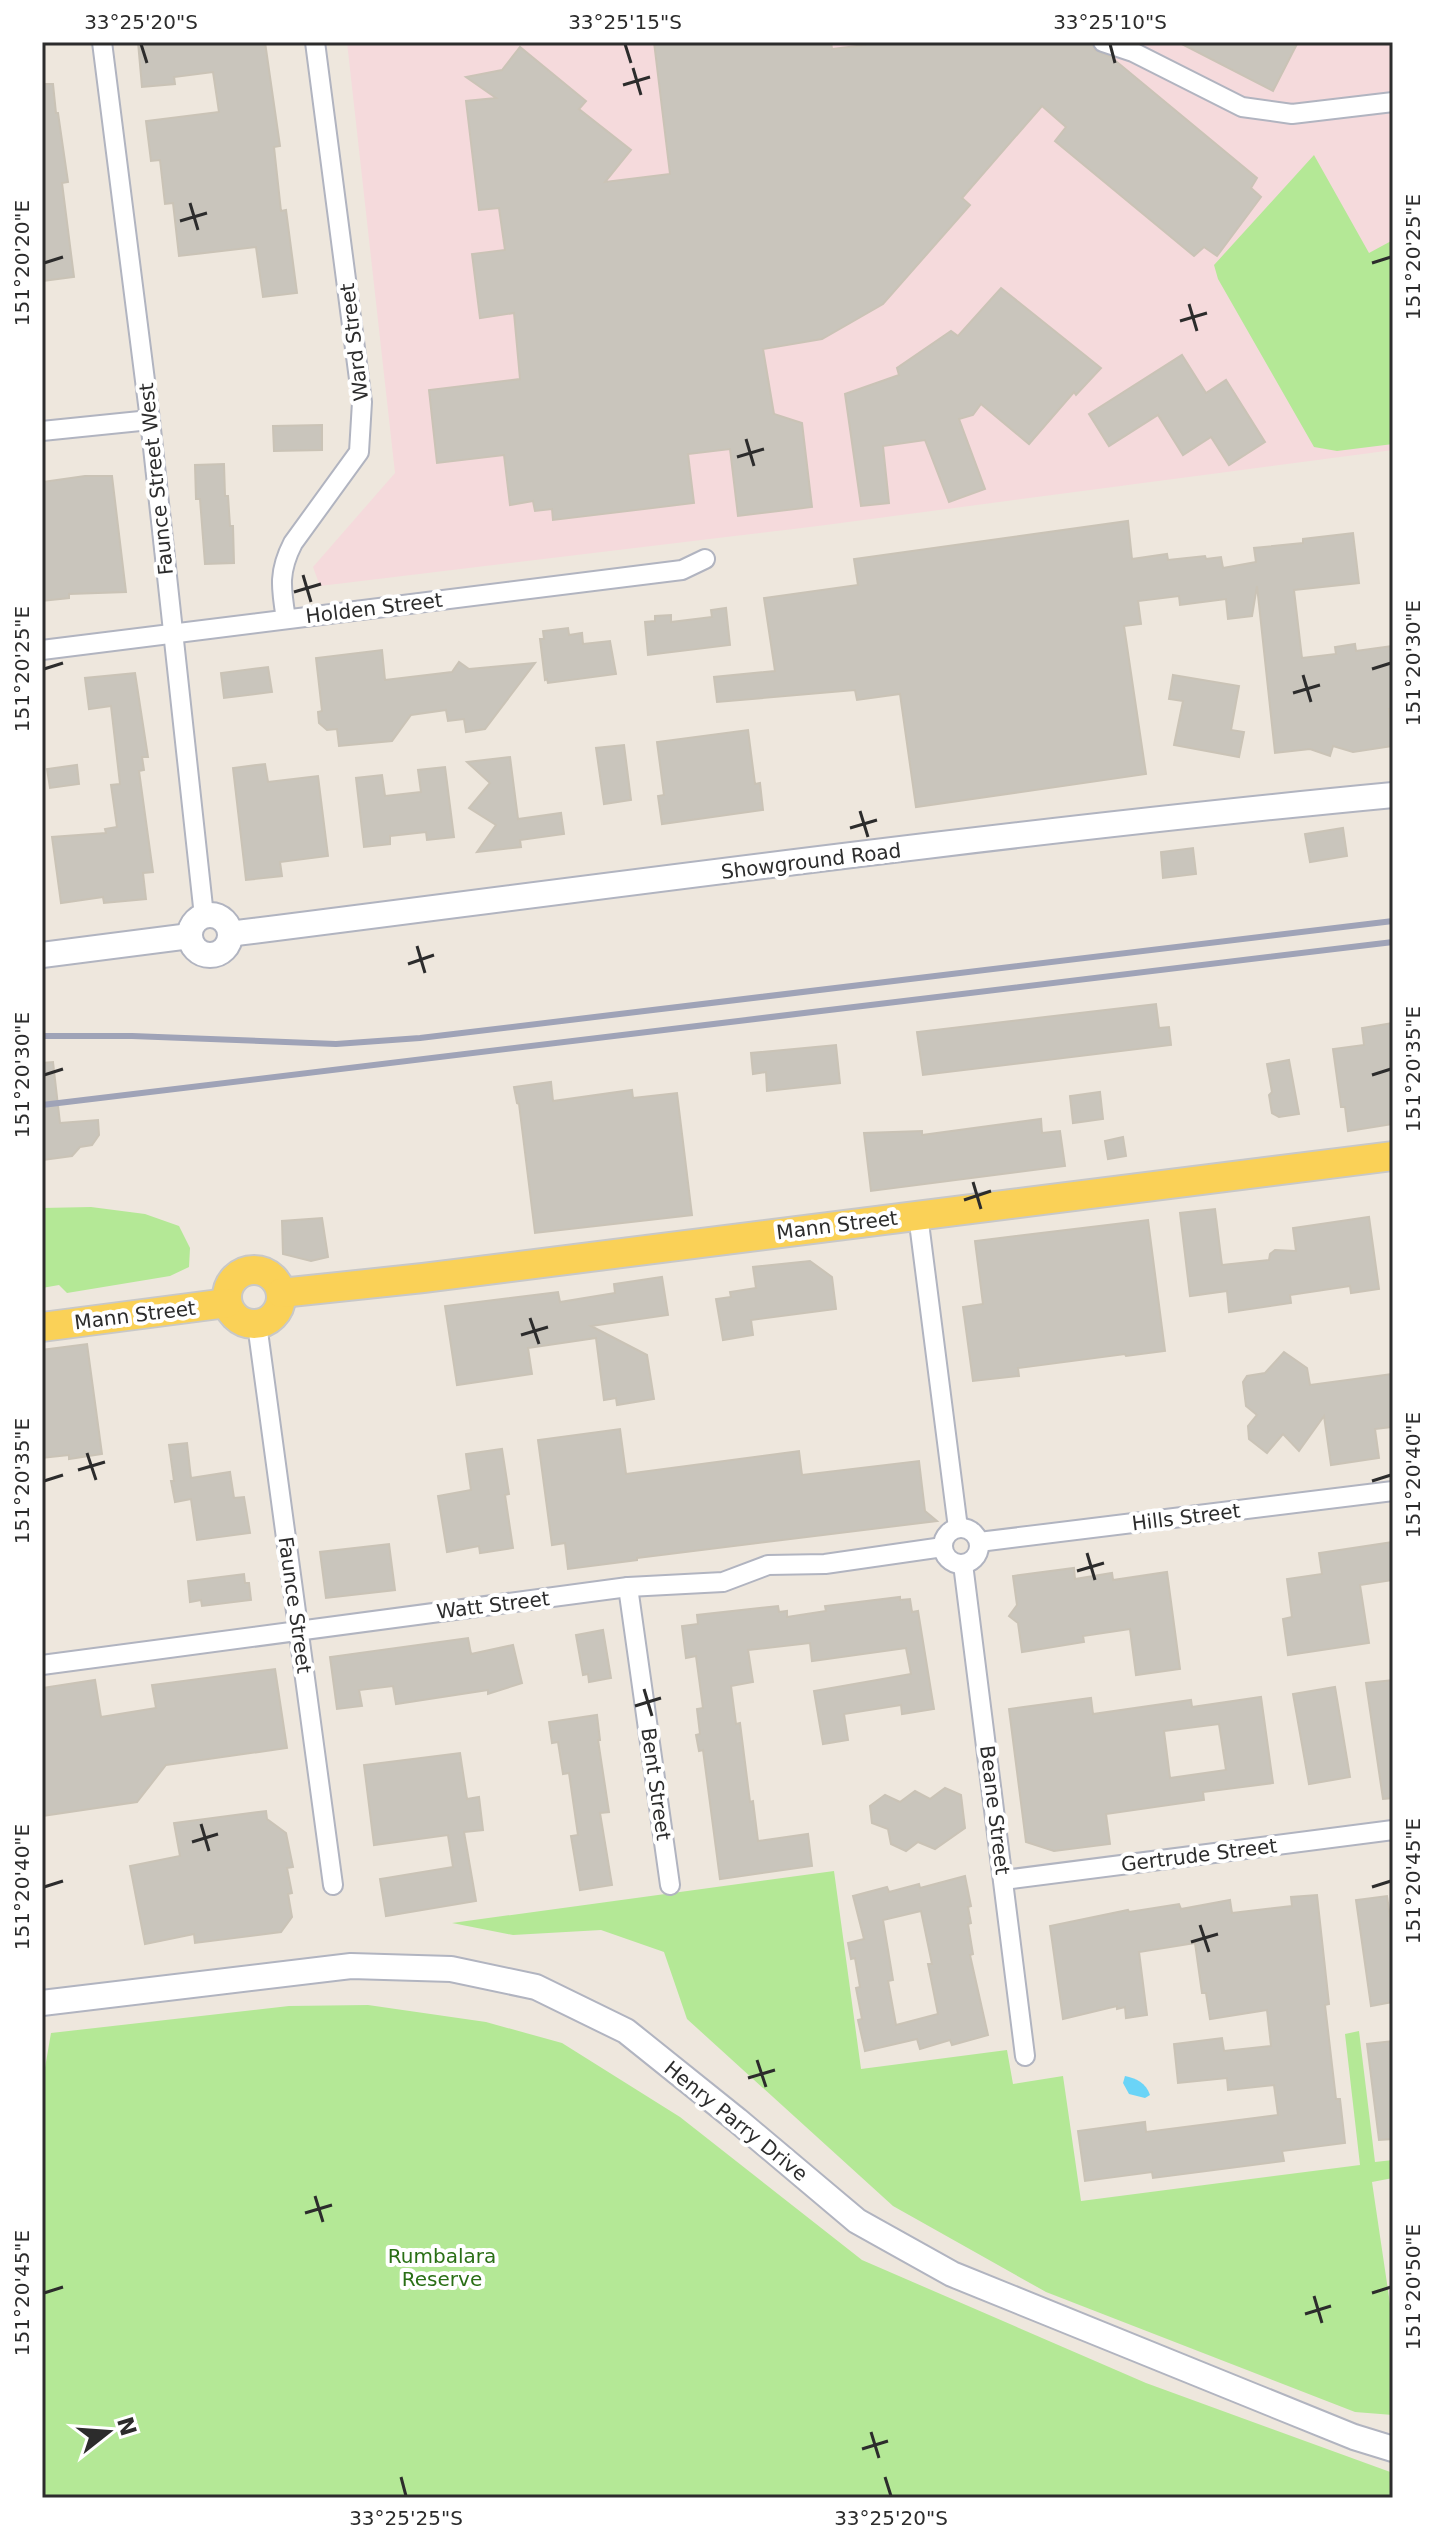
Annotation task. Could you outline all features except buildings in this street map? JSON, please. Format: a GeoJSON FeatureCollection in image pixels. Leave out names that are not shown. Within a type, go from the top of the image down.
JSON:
{"type":"FeatureCollection","features":[{"type":"Feature","properties":{"kind":"main road","name":"Showground Road"},"geometry":{"type":"LineString","coordinates":[[197,926],[196,949],[208,955],[221,952],[230,934],[959,842],[1393,795]]}},
{"type":"Feature","properties":{"kind":"main road"},"geometry":{"type":"LineString","coordinates":[[42,955],[197,926],[210,915],[222,919],[230,934]]}},
{"type":"Feature","properties":{"kind":"main road","name":"Mann Street"},"geometry":{"type":"LineString","coordinates":[[281,1293],[423,1278],[1393,1156]]}},
{"type":"Feature","properties":{"kind":"main road"},"geometry":{"type":"LineString","coordinates":[[250,1270],[267,1272],[274,1278],[281,1293],[278,1311],[265,1322],[257,1324],[241,1321],[227,1303],[229,1285],[234,1277],[250,1270]]}},
{"type":"Feature","properties":{"kind":"main road","name":"Mann Street"},"geometry":{"type":"LineString","coordinates":[[42,1327],[227,1303]]}},
{"type":"Feature","properties":{"kind":"main road","name":"Henry Parry Drive"},"geometry":{"type":"LineString","coordinates":[[42,2003],[351,1966],[451,1969],[536,1987],[626,2031],[857,2221],[952,2274],[1354,2437],[1393,2449]]}},
{"type":"Feature","properties":{"kind":"street","name":"Faunce Street West"},"geometry":{"type":"LineString","coordinates":[[102,42],[150,420],[197,926]]}},
{"type":"Feature","properties":{"kind":"street","name":"Ward Street"},"geometry":{"type":"LineString","coordinates":[[286,619],[280,583],[284,560],[359,452],[362,427],[360,387],[315,42]]}},
{"type":"Feature","properties":{"kind":"street"},"geometry":{"type":"LineString","coordinates":[[1103,42],[1133,52],[1242,107],[1292,114],[1393,102]]}},
{"type":"Feature","properties":{"kind":"street"},"geometry":{"type":"LineString","coordinates":[[42,431],[150,420]]}},
{"type":"Feature","properties":{"kind":"street","name":"Holden Street"},"geometry":{"type":"LineString","coordinates":[[42,650],[682,570],[705,559]]}},
{"type":"Feature","properties":{"kind":"street"},"geometry":{"type":"LineString","coordinates":[[918,1215],[958,1528]]}},
{"type":"Feature","properties":{"kind":"street","name":"Faunce Street"},"geometry":{"type":"LineString","coordinates":[[257,1324],[333,1885]]}},
{"type":"Feature","properties":{"kind":"street","name":"Hills Street"},"geometry":{"type":"LineString","coordinates":[[979,1542],[1393,1491]]}},
{"type":"Feature","properties":{"kind":"street"},"geometry":{"type":"LineString","coordinates":[[958,1528],[969,1529],[979,1542],[978,1554],[963,1564],[952,1562],[943,1547],[949,1532],[958,1528]]}},
{"type":"Feature","properties":{"kind":"street","name":"Watt Street"},"geometry":{"type":"LineString","coordinates":[[42,1665],[628,1587],[723,1582],[768,1565],[825,1564],[943,1547]]}},
{"type":"Feature","properties":{"kind":"street","name":"Beane Street"},"geometry":{"type":"LineString","coordinates":[[963,1564],[1025,2056]]}},
{"type":"Feature","properties":{"kind":"street","name":"Bent Street"},"geometry":{"type":"LineString","coordinates":[[628,1587],[670,1885]]}},
{"type":"Feature","properties":{"kind":"street","name":"Gertrude Street"},"geometry":{"type":"LineString","coordinates":[[1004,1880],[1393,1830]]}},
{"type":"Feature","properties":{"kind":"shaded area"},"geometry":{"type":"Polygon","coordinates":[[[347,42],[1393,42],[1393,450],[818,526],[320,586],[313,567],[395,473],[347,42]]]}},
{"type":"Feature","properties":{"kind":"green space"},"geometry":{"type":"Polygon","coordinates":[[[1314,155],[1369,253],[1393,240],[1393,444],[1337,451],[1314,447],[1218,279],[1214,265],[1314,155]]]}},
{"type":"Feature","properties":{"kind":"green space"},"geometry":{"type":"Polygon","coordinates":[[[91,1207],[145,1214],[179,1226],[190,1248],[189,1267],[170,1276],[67,1293],[59,1285],[42,1288],[42,1208],[91,1207]]]}},
{"type":"Feature","properties":{"kind":"green space"},"geometry":{"type":"Polygon","coordinates":[[[834,1871],[861,2069],[1007,2050],[1013,2084],[1063,2076],[1081,2201],[1360,2165],[1345,2034],[1359,2031],[1375,2162],[1393,2160],[1393,2178],[1372,2182],[1393,2324],[1393,2415],[1355,2412],[1046,2292],[893,2206],[687,2019],[664,1952],[601,1930],[513,1935],[452,1923],[834,1871]]]}},
{"type":"Feature","properties":{"kind":"green space","name":"Rumbalara Reserve"},"geometry":{"type":"Polygon","coordinates":[[[368,2005],[486,2022],[562,2043],[680,2117],[862,2260],[1146,2383],[1393,2473],[1393,2498],[42,2498],[42,2085],[51,2033],[289,2006],[368,2005]]]}},
{"type":"Feature","properties":{"kind":"water"},"geometry":{"type":"Polygon","coordinates":[[[1125,2076],[1140,2082],[1150,2095],[1145,2098],[1129,2094],[1123,2083],[1125,2076]]]}},
{"type":"Feature","properties":{"kind":"railway"},"geometry":{"type":"LineString","coordinates":[[42,1036],[132,1036],[336,1044],[420,1038],[1393,921]]}},
{"type":"Feature","properties":{"kind":"railway"},"geometry":{"type":"LineString","coordinates":[[42,1105],[1393,942]]}}]}
